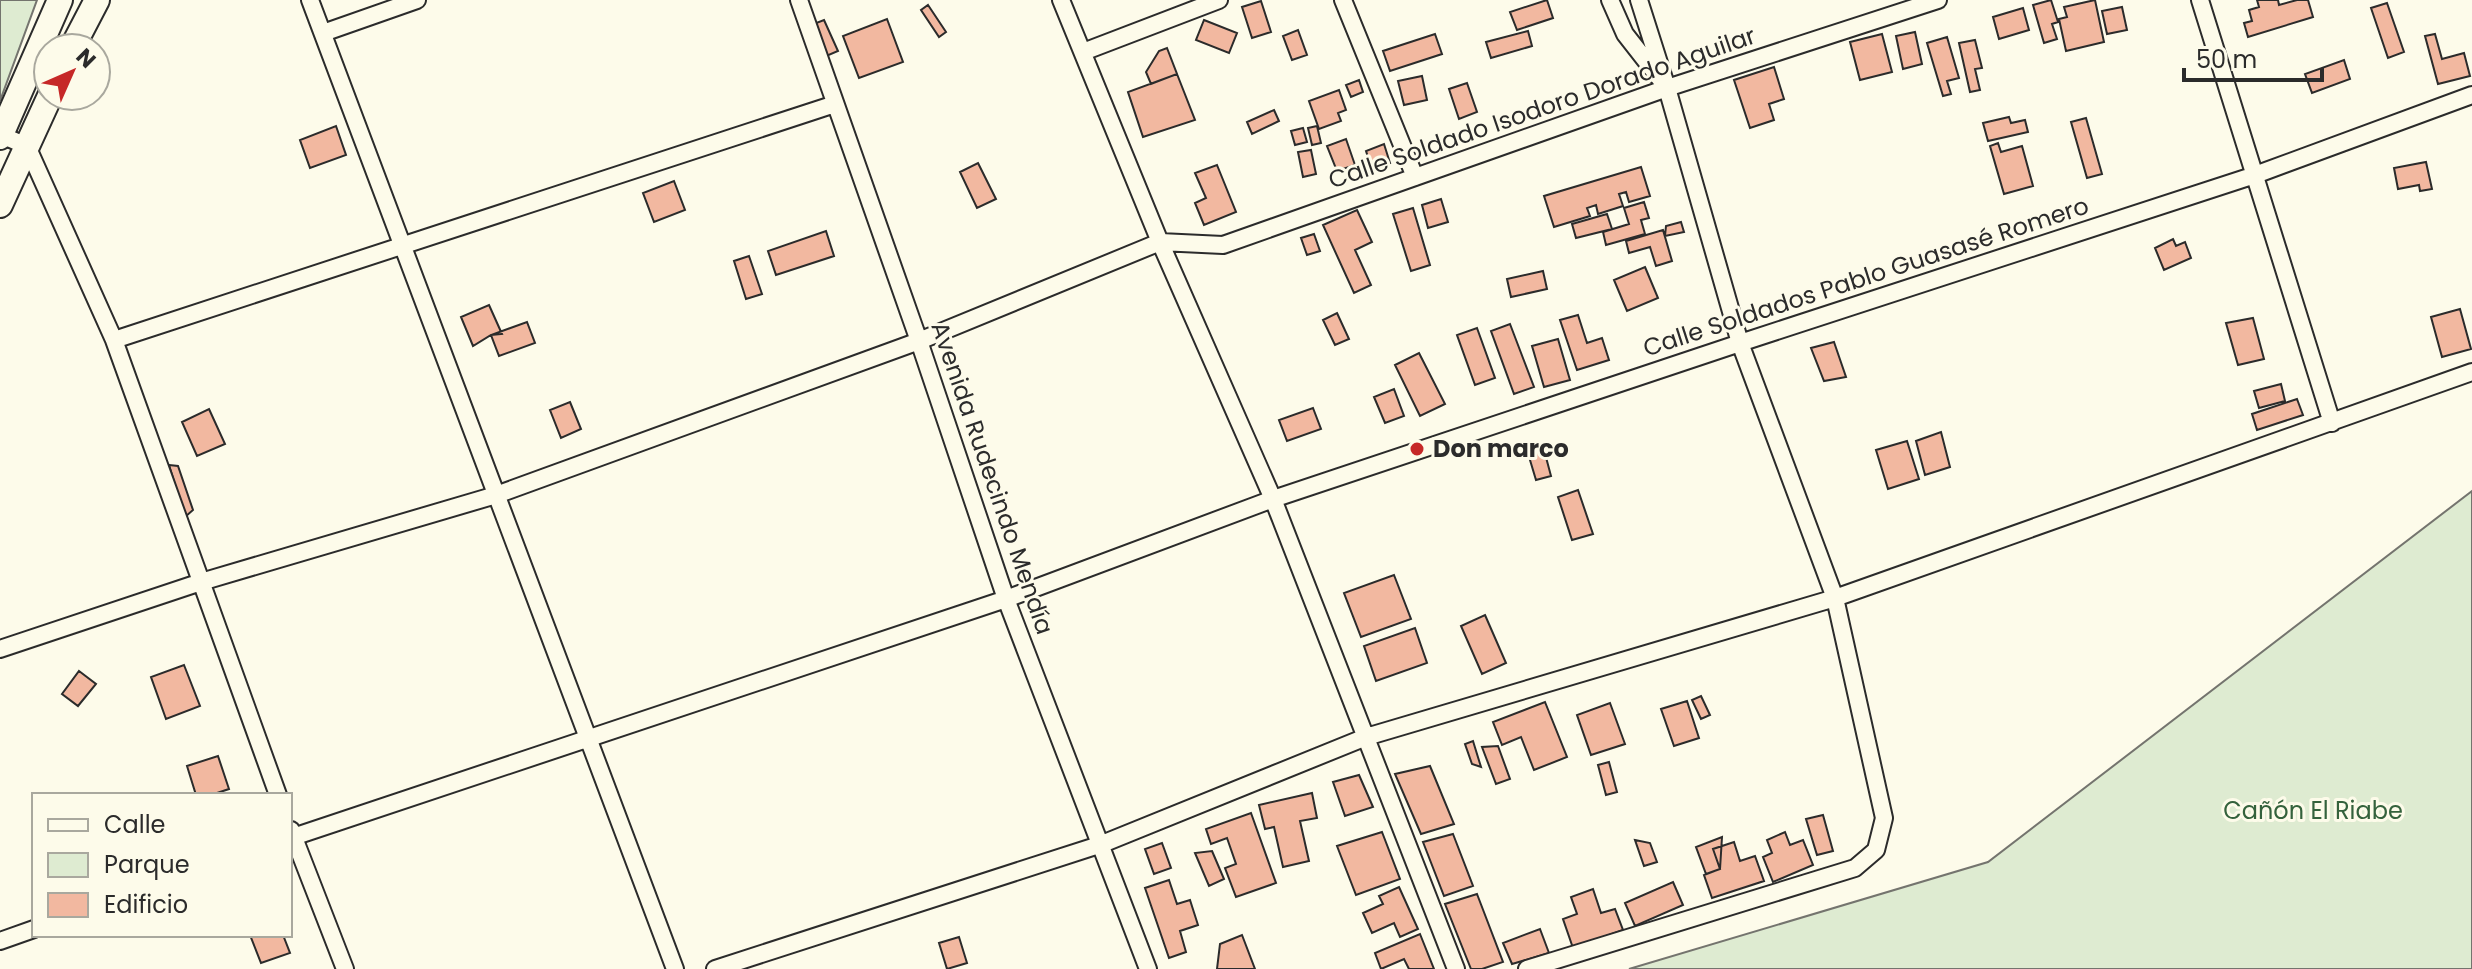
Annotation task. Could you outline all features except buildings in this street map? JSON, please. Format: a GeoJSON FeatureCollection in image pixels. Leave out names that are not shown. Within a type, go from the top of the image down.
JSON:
{"type":"FeatureCollection","features":[{"type":"Feature","properties":{"kind":"main road"},"geometry":{"type":"LineString","coordinates":[[0,136],[60,0]]}},
{"type":"Feature","properties":{"kind":"main road"},"geometry":{"type":"LineString","coordinates":[[80,32],[97,0]]}},
{"type":"Feature","properties":{"kind":"main road"},"geometry":{"type":"LineString","coordinates":[[0,205],[43,112]]}},
{"type":"Feature","properties":{"kind":"street"},"geometry":{"type":"LineString","coordinates":[[310,0],[675,969]]}},
{"type":"Feature","properties":{"kind":"street"},"geometry":{"type":"LineString","coordinates":[[323,33],[417,0]]}},
{"type":"Feature","properties":{"kind":"street","name":"Avenida Rudecindo Mendía"},"geometry":{"type":"LineString","coordinates":[[799,0],[1006,599],[1148,969]]}},
{"type":"Feature","properties":{"kind":"street"},"geometry":{"type":"LineString","coordinates":[[1061,0],[1160,242],[1273,499],[1456,969]]}},
{"type":"Feature","properties":{"kind":"street"},"geometry":{"type":"LineString","coordinates":[[1083,52],[1219,0]]}},
{"type":"Feature","properties":{"kind":"street"},"geometry":{"type":"LineString","coordinates":[[1343,0],[1415,177]]}},
{"type":"Feature","properties":{"kind":"street"},"geometry":{"type":"LineString","coordinates":[[1610,0],[1625,34],[1667,88]]}},
{"type":"Feature","properties":{"kind":"street"},"geometry":{"type":"LineString","coordinates":[[1527,969],[1855,868],[1876,850],[1884,818],[1835,598],[1740,343],[1639,0]]}},
{"type":"Feature","properties":{"kind":"street","name":"Calle Soldado Isodoro Dorado Aguilar"},"geometry":{"type":"LineString","coordinates":[[1160,242],[1223,245],[1667,88],[1938,0]]}},
{"type":"Feature","properties":{"kind":"street"},"geometry":{"type":"LineString","coordinates":[[2200,0],[2332,423]]}},
{"type":"Feature","properties":{"kind":"street","name":"Calle Soldados Pablo Guasasé Romero"},"geometry":{"type":"LineString","coordinates":[[292,834],[1006,599],[1273,499],[2255,175],[2472,95]]}},
{"type":"Feature","properties":{"kind":"street"},"geometry":{"type":"LineString","coordinates":[[114,340],[835,104]]}},
{"type":"Feature","properties":{"kind":"street"},"geometry":{"type":"LineString","coordinates":[[0,136],[27,146],[114,340],[277,793]]}},
{"type":"Feature","properties":{"kind":"street"},"geometry":{"type":"LineString","coordinates":[[0,649],[201,582],[496,495],[919,341],[1160,242]]}},
{"type":"Feature","properties":{"kind":"street"},"geometry":{"type":"LineString","coordinates":[[715,969],[1102,844],[1366,737],[1835,598],[2472,372]]}},
{"type":"Feature","properties":{"kind":"street"},"geometry":{"type":"LineString","coordinates":[[292,836],[345,969]]}},
{"type":"Feature","properties":{"kind":"street"},"geometry":{"type":"LineString","coordinates":[[0,941],[32,930]]}},
{"type":"Feature","properties":{"kind":"green space"},"geometry":{"type":"Polygon","coordinates":[[[0,0],[37,0],[0,101],[0,0]]]}},
{"type":"Feature","properties":{"kind":"green space","name":"Cañón El Riabe"},"geometry":{"type":"Polygon","coordinates":[[[2472,491],[2472,969],[1629,969],[1988,862],[2472,491]]]}},
{"type":"Feature","properties":{"kind":"place","name":"Don marco"},"geometry":{"type":"Point","coordinates":[1417,449]}}]}
